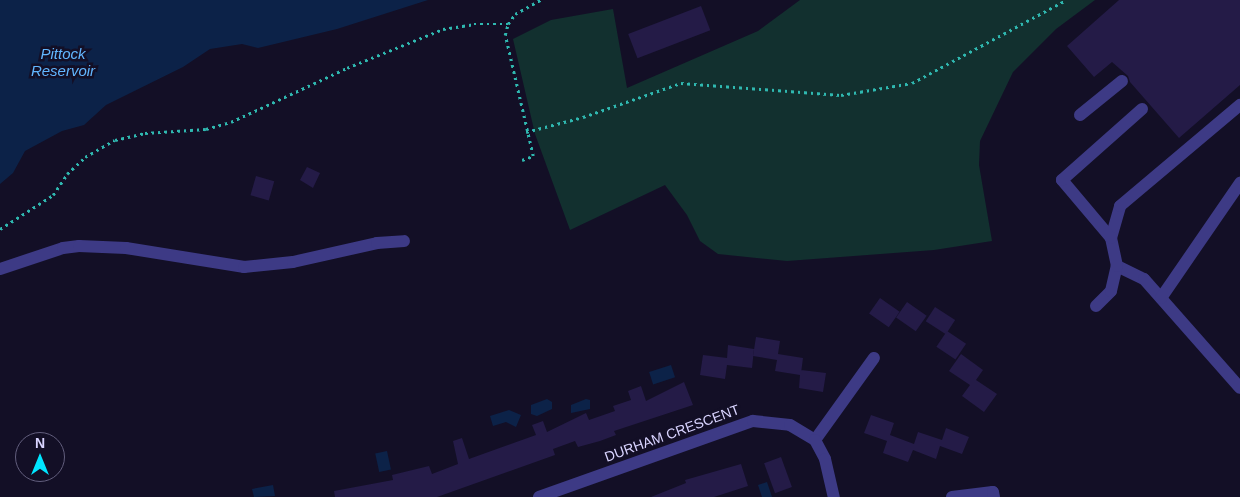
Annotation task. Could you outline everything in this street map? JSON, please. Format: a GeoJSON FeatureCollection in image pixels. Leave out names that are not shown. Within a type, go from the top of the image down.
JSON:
{"type":"FeatureCollection","features":[{"type":"Feature","properties":{"kind":"street"},"geometry":{"type":"LineString","coordinates":[[1080,116],[1122,81]]}},
{"type":"Feature","properties":{"kind":"street"},"geometry":{"type":"LineString","coordinates":[[1096,306],[1111,291],[1117,266],[1111,238],[1120,206],[1240,105]]}},
{"type":"Feature","properties":{"kind":"street"},"geometry":{"type":"LineString","coordinates":[[1111,238],[1062,180],[1142,109]]}},
{"type":"Feature","properties":{"kind":"street"},"geometry":{"type":"LineString","coordinates":[[1162,298],[1240,184]]}},
{"type":"Feature","properties":{"kind":"street"},"geometry":{"type":"LineString","coordinates":[[0,268],[63,248],[78,246],[126,248],[244,267],[293,262],[376,243],[404,241]]}},
{"type":"Feature","properties":{"kind":"street"},"geometry":{"type":"LineString","coordinates":[[1117,266],[1144,279],[1239,386]]}},
{"type":"Feature","properties":{"kind":"street"},"geometry":{"type":"LineString","coordinates":[[834,497],[825,459],[815,440],[874,358]]}},
{"type":"Feature","properties":{"kind":"street","name":"DURHAM CRESCENT"},"geometry":{"type":"LineString","coordinates":[[539,497],[753,421],[790,426],[815,440]]}},
{"type":"Feature","properties":{"kind":"street"},"geometry":{"type":"LineString","coordinates":[[952,497],[993,492],[994,497]]}},
{"type":"Feature","properties":{"kind":"path"},"geometry":{"type":"LineString","coordinates":[[522,160],[533,156],[506,46],[508,24],[515,14],[540,0]]}},
{"type":"Feature","properties":{"kind":"path"},"geometry":{"type":"LineString","coordinates":[[526,132],[583,117],[681,83],[840,95],[912,82],[1066,0]]}},
{"type":"Feature","properties":{"kind":"path"},"geometry":{"type":"LineString","coordinates":[[0,229],[53,195],[67,174],[86,157],[115,140],[145,133],[206,129],[231,122],[347,68],[444,29],[474,24],[508,24]]}},
{"type":"Feature","properties":{"kind":"green space"},"geometry":{"type":"Polygon","coordinates":[[[800,0],[1095,0],[1056,29],[1013,72],[980,141],[979,165],[992,241],[934,250],[787,261],[718,254],[700,241],[687,215],[665,185],[570,230],[535,134],[513,39],[551,20],[613,9],[627,88],[758,31],[800,0]]]}},
{"type":"Feature","properties":{"kind":"water","name":"Pittock Reservoir"},"geometry":{"type":"Polygon","coordinates":[[[0,0],[428,0],[337,29],[258,48],[242,44],[210,49],[183,67],[106,105],[84,125],[62,131],[25,151],[13,173],[0,184],[0,0]]]}},
{"type":"Feature","properties":{"kind":"water"},"geometry":{"type":"Polygon","coordinates":[[[671,365],[675,377],[653,384],[649,372],[671,365]]]}},
{"type":"Feature","properties":{"kind":"water"},"geometry":{"type":"Polygon","coordinates":[[[547,399],[552,402],[552,409],[537,416],[531,414],[531,405],[547,399]]]}},
{"type":"Feature","properties":{"kind":"water"},"geometry":{"type":"Polygon","coordinates":[[[586,399],[590,400],[590,409],[571,413],[571,405],[586,399]]]}},
{"type":"Feature","properties":{"kind":"water"},"geometry":{"type":"Polygon","coordinates":[[[509,410],[521,415],[516,427],[506,422],[493,426],[490,416],[509,410]]]}},
{"type":"Feature","properties":{"kind":"water"},"geometry":{"type":"Polygon","coordinates":[[[387,451],[391,470],[379,472],[375,453],[387,451]]]}},
{"type":"Feature","properties":{"kind":"water"},"geometry":{"type":"Polygon","coordinates":[[[767,482],[772,497],[762,497],[758,485],[767,482]]]}},
{"type":"Feature","properties":{"kind":"water"},"geometry":{"type":"Polygon","coordinates":[[[273,485],[275,496],[254,497],[252,489],[273,485]]]}},
{"type":"Feature","properties":{"kind":"building"},"geometry":{"type":"Polygon","coordinates":[[[1119,0],[1240,0],[1240,85],[1179,138],[1130,82],[1128,76],[1112,62],[1094,77],[1067,46],[1119,0]]]}},
{"type":"Feature","properties":{"kind":"building"},"geometry":{"type":"Polygon","coordinates":[[[701,6],[710,30],[637,58],[628,34],[701,6]]]}},
{"type":"Feature","properties":{"kind":"building"},"geometry":{"type":"Polygon","coordinates":[[[307,167],[320,173],[313,188],[300,180],[307,167]]]}},
{"type":"Feature","properties":{"kind":"building"},"geometry":{"type":"Polygon","coordinates":[[[256,176],[274,181],[269,200],[250,195],[256,176]]]}},
{"type":"Feature","properties":{"kind":"building"},"geometry":{"type":"Polygon","coordinates":[[[880,298],[900,312],[889,327],[869,314],[880,298]]]}},
{"type":"Feature","properties":{"kind":"building"},"geometry":{"type":"Polygon","coordinates":[[[907,302],[927,316],[916,331],[896,318],[907,302]]]}},
{"type":"Feature","properties":{"kind":"building"},"geometry":{"type":"Polygon","coordinates":[[[935,307],[955,320],[946,334],[926,321],[935,307]]]}},
{"type":"Feature","properties":{"kind":"building"},"geometry":{"type":"Polygon","coordinates":[[[947,331],[966,344],[955,360],[936,347],[947,331]]]}},
{"type":"Feature","properties":{"kind":"building"},"geometry":{"type":"Polygon","coordinates":[[[756,337],[780,341],[778,354],[803,358],[801,370],[826,373],[823,392],[799,388],[800,375],[775,371],[777,360],[753,356],[756,337]]]}},
{"type":"Feature","properties":{"kind":"building"},"geometry":{"type":"Polygon","coordinates":[[[728,345],[754,349],[752,368],[727,365],[725,379],[700,375],[703,355],[727,358],[728,345]]]}},
{"type":"Feature","properties":{"kind":"building"},"geometry":{"type":"Polygon","coordinates":[[[961,354],[983,370],[976,380],[997,394],[984,412],[962,396],[970,385],[949,371],[961,354]]]}},
{"type":"Feature","properties":{"kind":"building"},"geometry":{"type":"Polygon","coordinates":[[[684,382],[693,405],[614,431],[616,435],[600,441],[578,447],[575,441],[553,449],[555,455],[437,497],[335,497],[334,491],[393,480],[392,475],[429,466],[432,474],[458,464],[453,441],[462,438],[469,459],[536,435],[532,425],[543,421],[547,432],[586,413],[589,420],[615,411],[613,406],[631,400],[628,391],[641,386],[646,401],[684,382]]]}},
{"type":"Feature","properties":{"kind":"building"},"geometry":{"type":"Polygon","coordinates":[[[871,415],[894,423],[890,435],[914,444],[918,432],[942,440],[946,428],[969,437],[962,454],[940,446],[936,459],[913,450],[908,462],[883,453],[887,441],[864,433],[871,415]]]}},
{"type":"Feature","properties":{"kind":"building"},"geometry":{"type":"Polygon","coordinates":[[[781,457],[792,487],[775,493],[764,463],[781,457]]]}},
{"type":"Feature","properties":{"kind":"building"},"geometry":{"type":"Polygon","coordinates":[[[741,464],[748,486],[714,497],[651,497],[686,483],[685,480],[741,464]]]}}]}
